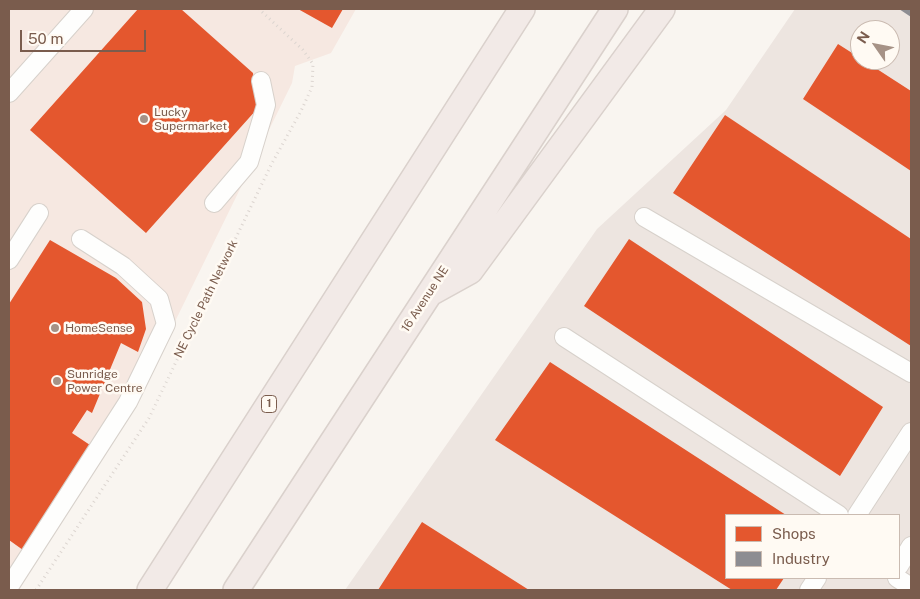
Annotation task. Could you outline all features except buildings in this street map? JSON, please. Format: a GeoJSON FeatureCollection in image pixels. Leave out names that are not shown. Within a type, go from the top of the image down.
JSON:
{"type":"FeatureCollection","features":[{"type":"Feature","properties":{"kind":"highway"},"geometry":{"type":"LineString","coordinates":[[387,217],[393,187],[501,9]]}},
{"type":"Feature","properties":{"kind":"highway","name":"1"},"geometry":{"type":"LineString","coordinates":[[150,590],[387,217],[522,9]]}},
{"type":"Feature","properties":{"kind":"highway","name":"16 Avenue NE"},"geometry":{"type":"LineString","coordinates":[[236,590],[615,9]]}},
{"type":"Feature","properties":{"kind":"highway"},"geometry":{"type":"LineString","coordinates":[[429,293],[470,271],[662,9]]}},
{"type":"Feature","properties":{"kind":"street"},"geometry":{"type":"LineString","coordinates":[[9,93],[84,9]]}},
{"type":"Feature","properties":{"kind":"street"},"geometry":{"type":"LineString","coordinates":[[214,203],[249,162],[266,105],[261,80]]}},
{"type":"Feature","properties":{"kind":"street"},"geometry":{"type":"LineString","coordinates":[[9,260],[39,213]]}},
{"type":"Feature","properties":{"kind":"street"},"geometry":{"type":"LineString","coordinates":[[644,217],[911,373]]}},
{"type":"Feature","properties":{"kind":"street"},"geometry":{"type":"LineString","coordinates":[[9,587],[128,402],[166,324],[159,299],[123,266],[81,239]]}},
{"type":"Feature","properties":{"kind":"street"},"geometry":{"type":"LineString","coordinates":[[564,337],[837,514]]}},
{"type":"Feature","properties":{"kind":"street"},"geometry":{"type":"LineString","coordinates":[[858,514],[911,432]]}},
{"type":"Feature","properties":{"kind":"street"},"geometry":{"type":"LineString","coordinates":[[900,564],[911,546]]}},
{"type":"Feature","properties":{"kind":"street"},"geometry":{"type":"LineString","coordinates":[[809,590],[816,579]]}},
{"type":"Feature","properties":{"kind":"street"},"geometry":{"type":"LineString","coordinates":[[899,579],[911,587]]}},
{"type":"Feature","properties":{"kind":"path","name":"NE Cycle Path Network"},"geometry":{"type":"LineString","coordinates":[[36,590],[149,418],[271,166],[312,87],[313,64],[303,50],[259,9]]}},
{"type":"Feature","properties":{"kind":"shaded area","name":"Sunridge Power Centre"},"geometry":{"type":"Polygon","coordinates":[[[9,9],[356,9],[331,53],[295,66],[292,83],[135,403],[9,590],[9,9]]]}},
{"type":"Feature","properties":{"kind":"shaded area"},"geometry":{"type":"Polygon","coordinates":[[[795,9],[911,9],[911,590],[345,590],[597,229],[726,110],[795,9]]]}},
{"type":"Feature","properties":{"kind":"place","name":"Lucky Supermarket"},"geometry":{"type":"Point","coordinates":[144,119]}},
{"type":"Feature","properties":{"kind":"place","name":"HomeSense"},"geometry":{"type":"Point","coordinates":[55,328]}},
{"type":"Feature","properties":{"kind":"place","name":"Sunridge Power Centre"},"geometry":{"type":"Point","coordinates":[57,381]}}]}
